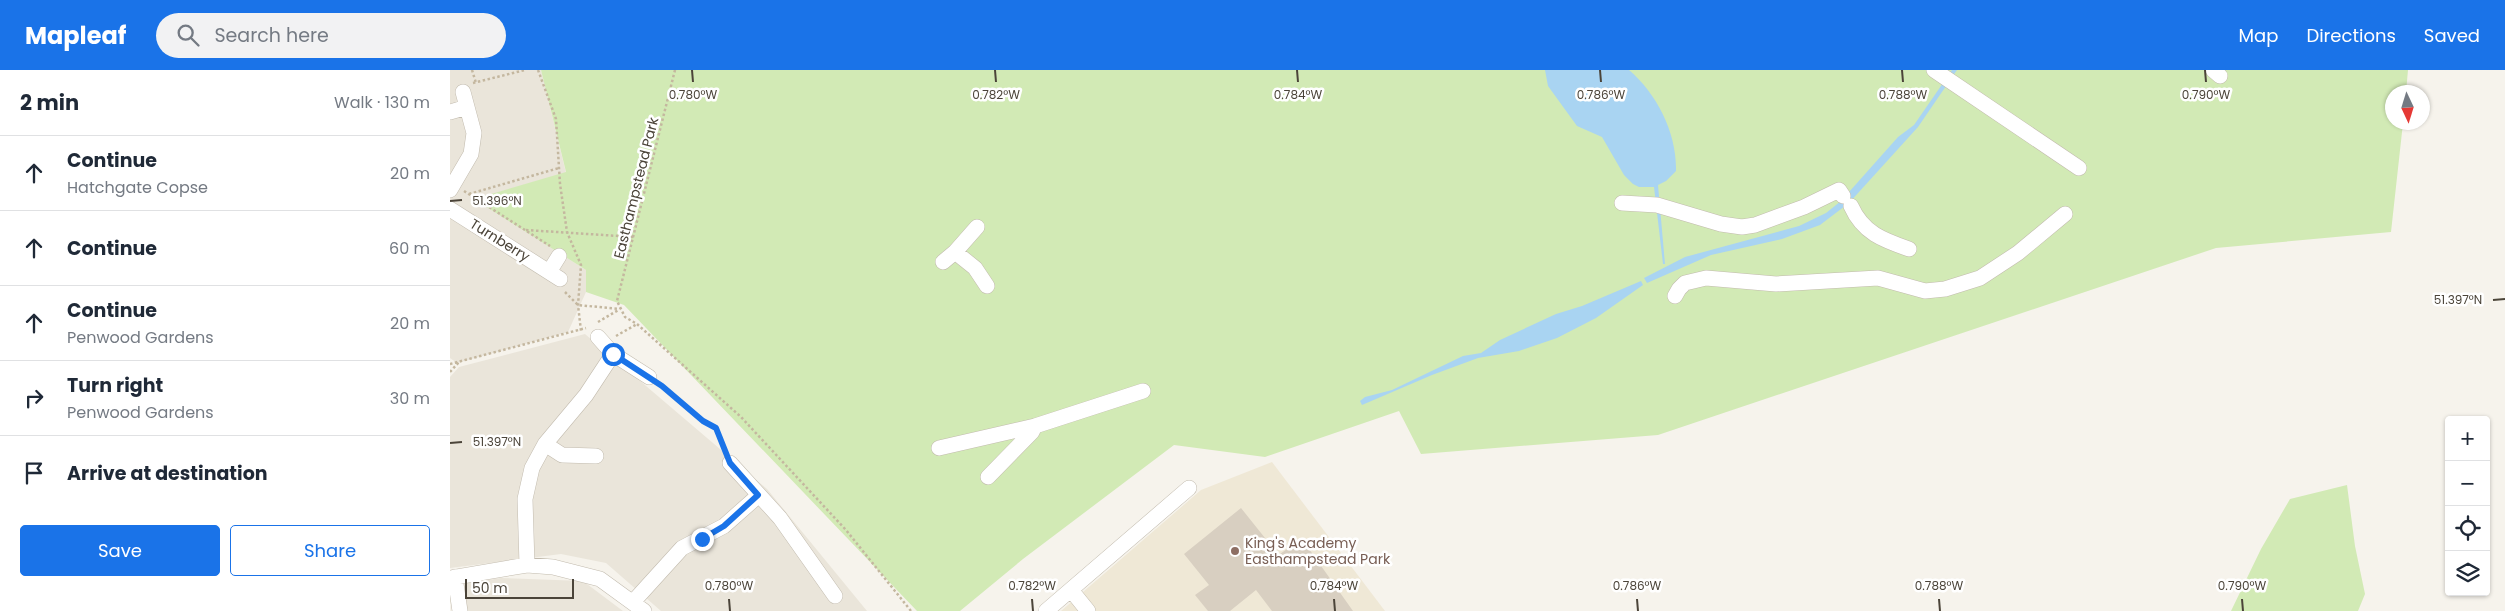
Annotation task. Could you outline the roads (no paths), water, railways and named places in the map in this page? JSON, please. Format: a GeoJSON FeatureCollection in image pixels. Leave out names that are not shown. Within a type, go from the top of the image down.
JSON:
{"type":"FeatureCollection","features":[{"type":"Feature","properties":{"kind":"street"},"geometry":{"type":"LineString","coordinates":[[1934,70],[2079,168]]}},
{"type":"Feature","properties":{"kind":"street"},"geometry":{"type":"LineString","coordinates":[[451,187],[471,154],[474,133],[467,107],[466,88]]}},
{"type":"Feature","properties":{"kind":"street"},"geometry":{"type":"LineString","coordinates":[[450,112],[467,107]]}},
{"type":"Feature","properties":{"kind":"street"},"geometry":{"type":"LineString","coordinates":[[1622,203],[1657,205],[1721,224],[1742,227],[1755,225],[1804,207],[1839,190],[1856,218],[1868,231],[1881,240],[1909,249]]}},
{"type":"Feature","properties":{"kind":"street","name":"Turnberry"},"geometry":{"type":"LineString","coordinates":[[450,209],[555,275],[556,252]]}},
{"type":"Feature","properties":{"kind":"street"},"geometry":{"type":"LineString","coordinates":[[1675,296],[1685,284],[1706,278],[1776,284],[1878,278],[1925,291],[1945,290],[1980,278],[2018,253],[2065,214]]}},
{"type":"Feature","properties":{"kind":"street"},"geometry":{"type":"LineString","coordinates":[[942,262],[955,252],[978,227]]}},
{"type":"Feature","properties":{"kind":"street"},"geometry":{"type":"LineString","coordinates":[[955,252],[975,268],[988,286]]}},
{"type":"Feature","properties":{"kind":"street"},"geometry":{"type":"LineString","coordinates":[[527,565],[525,499],[532,468],[545,444],[586,395],[600,336],[649,377]]}},
{"type":"Feature","properties":{"kind":"street"},"geometry":{"type":"LineString","coordinates":[[940,448],[1035,426],[1143,391]]}},
{"type":"Feature","properties":{"kind":"street"},"geometry":{"type":"LineString","coordinates":[[988,477],[1032,432],[1035,426]]}},
{"type":"Feature","properties":{"kind":"street"},"geometry":{"type":"LineString","coordinates":[[545,444],[562,455],[596,456]]}},
{"type":"Feature","properties":{"kind":"street"},"geometry":{"type":"LineString","coordinates":[[730,463],[780,518],[835,596]]}},
{"type":"Feature","properties":{"kind":"street"},"geometry":{"type":"LineString","coordinates":[[1046,611],[1189,488]]}},
{"type":"Feature","properties":{"kind":"street"},"geometry":{"type":"LineString","coordinates":[[460,611],[453,578],[527,565],[553,567],[600,579],[639,607],[682,548],[724,526],[758,495]]}},
{"type":"Feature","properties":{"kind":"street"},"geometry":{"type":"LineString","coordinates":[[1071,590],[1088,611]]}},
{"type":"Feature","properties":{"kind":"water"},"geometry":{"type":"Polygon","coordinates":[[[1545,70],[1629,70],[1656,102],[1669,129],[1673,143],[1676,171],[1666,181],[1658,185],[1665,264],[1663,264],[1654,187],[1639,187],[1633,184],[1624,175],[1602,137],[1577,126],[1548,86],[1545,70]]]}},
{"type":"Feature","properties":{"kind":"water"},"geometry":{"type":"Polygon","coordinates":[[[1952,70],[1957,70],[1918,127],[1849,203],[1820,225],[1782,239],[1711,255],[1647,283],[1644,278],[1685,257],[1799,226],[1826,213],[1841,201],[1898,137],[1914,125],[1952,70]]]}},
{"type":"Feature","properties":{"kind":"water"},"geometry":{"type":"Polygon","coordinates":[[[1641,281],[1643,285],[1596,318],[1557,338],[1519,351],[1478,358],[1432,375],[1362,405],[1360,401],[1365,397],[1392,390],[1463,356],[1481,353],[1500,340],[1556,314],[1582,306],[1641,281]]]}},
{"type":"Feature","properties":{"kind":"place","name":"King's Academy Easthampstead Park"},"geometry":{"type":"Point","coordinates":[1235,551]}}]}
